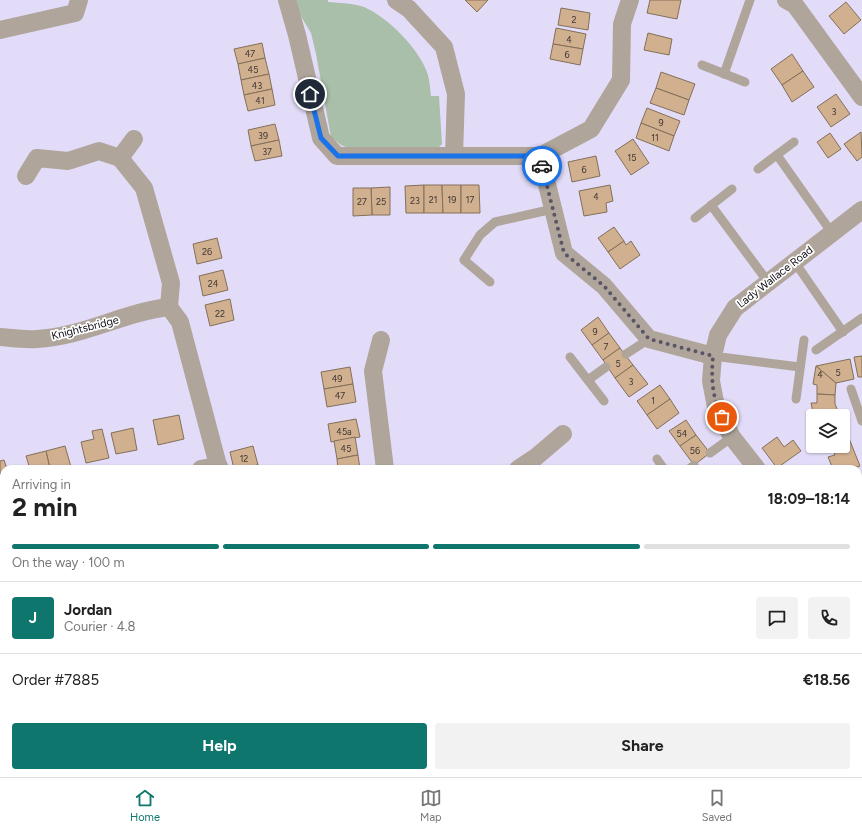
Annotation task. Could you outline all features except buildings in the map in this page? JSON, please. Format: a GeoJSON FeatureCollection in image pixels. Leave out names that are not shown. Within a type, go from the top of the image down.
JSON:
{"type":"FeatureCollection","features":[{"type":"Feature","properties":{"kind":"street"},"geometry":{"type":"LineString","coordinates":[[0,30],[75,13],[79,0]]}},
{"type":"Feature","properties":{"kind":"street"},"geometry":{"type":"LineString","coordinates":[[287,0],[297,35],[321,138],[338,156],[540,156],[591,129],[621,80],[622,24],[630,0]]}},
{"type":"Feature","properties":{"kind":"street"},"geometry":{"type":"LineString","coordinates":[[396,0],[409,9],[444,47],[456,94],[454,156]]}},
{"type":"Feature","properties":{"kind":"street"},"geometry":{"type":"LineString","coordinates":[[795,2],[862,96]]}},
{"type":"Feature","properties":{"kind":"street"},"geometry":{"type":"LineString","coordinates":[[120,158],[134,138]]}},
{"type":"Feature","properties":{"kind":"street"},"geometry":{"type":"LineString","coordinates":[[26,176],[37,158],[68,161],[99,151],[120,158],[144,188],[171,283],[169,307],[180,322],[218,465]]}},
{"type":"Feature","properties":{"kind":"street"},"geometry":{"type":"LineString","coordinates":[[540,156],[564,253],[604,286],[649,339],[713,356]]}},
{"type":"Feature","properties":{"kind":"street","name":"Lady Wallace Road"},"geometry":{"type":"LineString","coordinates":[[754,465],[732,437],[716,407],[711,381],[713,356],[718,335],[735,308],[862,210]]}},
{"type":"Feature","properties":{"kind":"street","name":"Knightsbridge"},"geometry":{"type":"LineString","coordinates":[[0,337],[37,340],[71,333],[154,309],[169,307]]}},
{"type":"Feature","properties":{"kind":"street"},"geometry":{"type":"LineString","coordinates":[[381,340],[373,371],[385,465]]}},
{"type":"Feature","properties":{"kind":"street"},"geometry":{"type":"LineString","coordinates":[[540,463],[563,434]]}},
{"type":"Feature","properties":{"kind":"lane"},"geometry":{"type":"LineString","coordinates":[[724,74],[750,0]]}},
{"type":"Feature","properties":{"kind":"lane"},"geometry":{"type":"LineString","coordinates":[[702,65],[746,82]]}},
{"type":"Feature","properties":{"kind":"lane"},"geometry":{"type":"LineString","coordinates":[[758,169],[794,142]]}},
{"type":"Feature","properties":{"kind":"lane"},"geometry":{"type":"LineString","coordinates":[[777,155],[832,233]]}},
{"type":"Feature","properties":{"kind":"lane"},"geometry":{"type":"LineString","coordinates":[[695,218],[732,189]]}},
{"type":"Feature","properties":{"kind":"lane"},"geometry":{"type":"LineString","coordinates":[[711,206],[768,282]]}},
{"type":"Feature","properties":{"kind":"lane"},"geometry":{"type":"LineString","coordinates":[[490,282],[464,260],[480,235],[495,222],[553,209]]}},
{"type":"Feature","properties":{"kind":"lane"},"geometry":{"type":"LineString","coordinates":[[794,261],[843,332]]}},
{"type":"Feature","properties":{"kind":"lane"},"geometry":{"type":"LineString","coordinates":[[816,350],[862,318]]}},
{"type":"Feature","properties":{"kind":"lane"},"geometry":{"type":"LineString","coordinates":[[626,354],[649,339]]}},
{"type":"Feature","properties":{"kind":"lane"},"geometry":{"type":"LineString","coordinates":[[796,399],[804,340]]}},
{"type":"Feature","properties":{"kind":"lane"},"geometry":{"type":"LineString","coordinates":[[713,356],[800,367]]}},
{"type":"Feature","properties":{"kind":"lane"},"geometry":{"type":"LineString","coordinates":[[570,357],[604,401]]}},
{"type":"Feature","properties":{"kind":"lane"},"geometry":{"type":"LineString","coordinates":[[588,380],[606,368]]}},
{"type":"Feature","properties":{"kind":"lane"},"geometry":{"type":"LineString","coordinates":[[851,389],[862,421]]}},
{"type":"Feature","properties":{"kind":"lane"},"geometry":{"type":"LineString","coordinates":[[710,453],[732,437]]}},
{"type":"Feature","properties":{"kind":"lane"},"geometry":{"type":"LineString","coordinates":[[657,459],[661,465]]}},
{"type":"Feature","properties":{"kind":"green space"},"geometry":{"type":"Polygon","coordinates":[[[294,0],[328,0],[328,2],[364,7],[383,18],[402,36],[411,46],[424,66],[429,78],[431,96],[439,96],[442,144],[437,149],[353,150],[341,145],[331,137],[311,33],[293,3],[294,0]]]}},
{"type":"Feature","properties":{"kind":"way so far"},"geometry":{"type":"LineString","coordinates":[[542,166],[564,253],[604,286],[649,339],[713,356],[711,381],[716,407],[722,417]]}},
{"type":"Feature","properties":{"kind":"route"},"geometry":{"type":"LineString","coordinates":[[310,94],[321,138],[338,156],[540,156],[542,166]]}}]}
